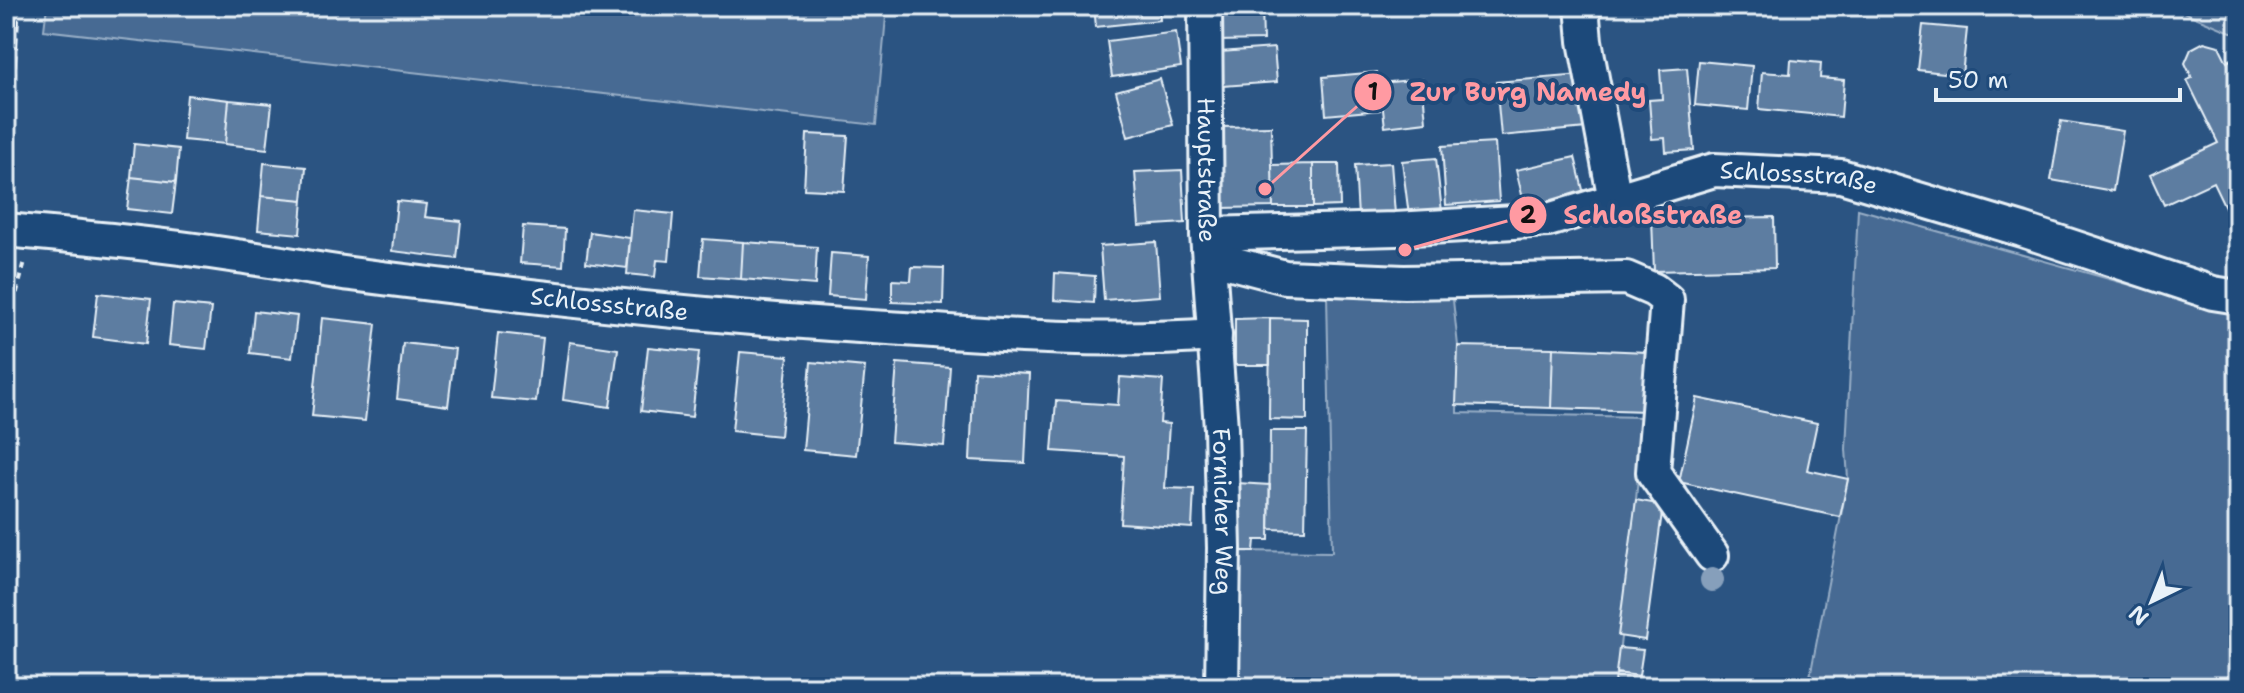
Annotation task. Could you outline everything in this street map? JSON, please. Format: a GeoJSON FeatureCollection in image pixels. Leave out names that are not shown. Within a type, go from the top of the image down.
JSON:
{"type":"FeatureCollection","features":[{"type":"Feature","properties":{"kind":"street","name":"Hauptstraße"},"geometry":{"type":"LineString","coordinates":[[1205,6],[1208,245],[1215,335]]}},
{"type":"Feature","properties":{"kind":"street"},"geometry":{"type":"LineString","coordinates":[[1582,6],[1585,41],[1615,200]]}},
{"type":"Feature","properties":{"kind":"street","name":"Schlossstraße"},"geometry":{"type":"LineString","coordinates":[[1208,245],[1548,220],[1714,170],[1841,176],[2022,230],[2213,293],[2238,297]]}},
{"type":"Feature","properties":{"kind":"street","name":"Schlossstraße"},"geometry":{"type":"LineString","coordinates":[[19,231],[145,244],[416,282],[683,313],[1042,338],[1164,339],[1215,335]]}},
{"type":"Feature","properties":{"kind":"street"},"geometry":{"type":"LineString","coordinates":[[1208,245],[1285,277],[1404,282],[1626,278],[1654,290],[1667,300],[1653,472],[1712,555]]}},
{"type":"Feature","properties":{"kind":"street","name":"Fornicher Weg"},"geometry":{"type":"LineString","coordinates":[[1215,335],[1224,548],[1222,687]]}},
{"type":"Feature","properties":{"kind":"path"},"geometry":{"type":"LineString","coordinates":[[6,364],[19,231]]}},
{"type":"Feature","properties":{"kind":"shaded area"},"geometry":{"type":"Polygon","coordinates":[[[47,6],[887,6],[876,125],[44,30],[47,6]]]}},
{"type":"Feature","properties":{"kind":"shaded area"},"geometry":{"type":"Polygon","coordinates":[[[2169,6],[2238,6],[2238,35],[2169,6]]]}},
{"type":"Feature","properties":{"kind":"shaded area"},"geometry":{"type":"Polygon","coordinates":[[[1858,209],[2238,315],[2238,687],[1808,687],[1848,479],[1846,449],[1858,209]]]}},
{"type":"Feature","properties":{"kind":"shaded area"},"geometry":{"type":"Polygon","coordinates":[[[1452,291],[1458,346],[1457,413],[1643,417],[1616,683],[1645,687],[1236,687],[1240,551],[1332,552],[1327,294],[1452,291]]]}},
{"type":"Feature","properties":{"kind":"building"},"geometry":{"type":"Polygon","coordinates":[[[1094,6],[1159,6],[1160,20],[1096,27],[1094,6]]]}},
{"type":"Feature","properties":{"kind":"building"},"geometry":{"type":"Polygon","coordinates":[[[1217,6],[1262,6],[1263,40],[1218,41],[1217,6]]]}},
{"type":"Feature","properties":{"kind":"building"},"geometry":{"type":"Polygon","coordinates":[[[1923,25],[1967,29],[1962,75],[1918,70],[1923,25]]]}},
{"type":"Feature","properties":{"kind":"building"},"geometry":{"type":"Polygon","coordinates":[[[1176,32],[1181,67],[1112,77],[1107,41],[1176,32]]]}},
{"type":"Feature","properties":{"kind":"building"},"geometry":{"type":"Polygon","coordinates":[[[2204,42],[2219,46],[2227,62],[2232,59],[2238,73],[2238,234],[2213,182],[2164,205],[2150,175],[2218,143],[2187,80],[2192,78],[2185,63],[2191,49],[2204,42]]]}},
{"type":"Feature","properties":{"kind":"building"},"geometry":{"type":"Polygon","coordinates":[[[1274,48],[1277,82],[1223,86],[1220,52],[1274,48]]]}},
{"type":"Feature","properties":{"kind":"building"},"geometry":{"type":"Polygon","coordinates":[[[1791,60],[1821,63],[1820,78],[1844,80],[1841,117],[1759,109],[1762,72],[1790,74],[1791,60]]]}},
{"type":"Feature","properties":{"kind":"building"},"geometry":{"type":"Polygon","coordinates":[[[1699,61],[1752,66],[1748,110],[1695,105],[1699,61]]]}},
{"type":"Feature","properties":{"kind":"building"},"geometry":{"type":"Polygon","coordinates":[[[1687,68],[1694,150],[1666,152],[1665,138],[1652,139],[1649,100],[1662,99],[1660,70],[1687,68]]]}},
{"type":"Feature","properties":{"kind":"building"},"geometry":{"type":"Polygon","coordinates":[[[1377,72],[1380,110],[1326,115],[1323,77],[1377,72]]]}},
{"type":"Feature","properties":{"kind":"building"},"geometry":{"type":"Polygon","coordinates":[[[1581,75],[1586,128],[1501,136],[1496,82],[1581,75]]]}},
{"type":"Feature","properties":{"kind":"building"},"geometry":{"type":"Polygon","coordinates":[[[1160,79],[1173,125],[1128,137],[1116,91],[1160,79]]]}},
{"type":"Feature","properties":{"kind":"building"},"geometry":{"type":"Polygon","coordinates":[[[1422,79],[1426,122],[1385,127],[1380,83],[1422,79]]]}},
{"type":"Feature","properties":{"kind":"building"},"geometry":{"type":"Polygon","coordinates":[[[187,95],[229,100],[225,144],[183,140],[187,95]]]}},
{"type":"Feature","properties":{"kind":"building"},"geometry":{"type":"Polygon","coordinates":[[[229,100],[272,104],[267,149],[225,144],[229,100]]]}},
{"type":"Feature","properties":{"kind":"building"},"geometry":{"type":"Polygon","coordinates":[[[2061,121],[2123,131],[2113,191],[2051,180],[2061,121]]]}},
{"type":"Feature","properties":{"kind":"building"},"geometry":{"type":"Polygon","coordinates":[[[1271,126],[1273,207],[1221,208],[1220,127],[1271,126]]]}},
{"type":"Feature","properties":{"kind":"building"},"geometry":{"type":"Polygon","coordinates":[[[807,134],[848,136],[844,191],[804,189],[807,134]]]}},
{"type":"Feature","properties":{"kind":"building"},"geometry":{"type":"Polygon","coordinates":[[[1495,143],[1499,201],[1446,205],[1442,146],[1495,143]]]}},
{"type":"Feature","properties":{"kind":"building"},"geometry":{"type":"Polygon","coordinates":[[[134,144],[179,149],[176,182],[131,177],[134,144]]]}},
{"type":"Feature","properties":{"kind":"building"},"geometry":{"type":"Polygon","coordinates":[[[1575,157],[1584,194],[1525,207],[1516,170],[1575,157]]]}},
{"type":"Feature","properties":{"kind":"building"},"geometry":{"type":"Polygon","coordinates":[[[1436,158],[1442,212],[1409,216],[1402,161],[1436,158]]]}},
{"type":"Feature","properties":{"kind":"building"},"geometry":{"type":"Polygon","coordinates":[[[264,163],[306,167],[303,200],[261,196],[264,163]]]}},
{"type":"Feature","properties":{"kind":"building"},"geometry":{"type":"Polygon","coordinates":[[[1391,163],[1395,214],[1358,217],[1355,165],[1391,163]]]}},
{"type":"Feature","properties":{"kind":"building"},"geometry":{"type":"Polygon","coordinates":[[[1313,164],[1313,207],[1273,207],[1272,165],[1313,164]]]}},
{"type":"Feature","properties":{"kind":"building"},"geometry":{"type":"Polygon","coordinates":[[[1313,164],[1339,164],[1340,206],[1313,207],[1313,164]]]}},
{"type":"Feature","properties":{"kind":"building"},"geometry":{"type":"Polygon","coordinates":[[[1182,170],[1185,223],[1139,226],[1135,172],[1182,170]]]}},
{"type":"Feature","properties":{"kind":"building"},"geometry":{"type":"Polygon","coordinates":[[[131,177],[176,182],[172,214],[127,209],[131,177]]]}},
{"type":"Feature","properties":{"kind":"building"},"geometry":{"type":"Polygon","coordinates":[[[261,196],[303,200],[300,234],[258,230],[261,196]]]}},
{"type":"Feature","properties":{"kind":"building"},"geometry":{"type":"Polygon","coordinates":[[[397,201],[427,204],[425,217],[461,221],[457,259],[392,251],[397,201]]]}},
{"type":"Feature","properties":{"kind":"building"},"geometry":{"type":"Polygon","coordinates":[[[633,210],[673,214],[669,261],[657,260],[655,277],[627,274],[633,210]]]}},
{"type":"Feature","properties":{"kind":"building"},"geometry":{"type":"Polygon","coordinates":[[[1774,217],[1775,268],[1654,271],[1652,219],[1774,217]]]}},
{"type":"Feature","properties":{"kind":"building"},"geometry":{"type":"Polygon","coordinates":[[[523,226],[565,229],[563,266],[520,263],[523,226]]]}},
{"type":"Feature","properties":{"kind":"building"},"geometry":{"type":"Polygon","coordinates":[[[590,232],[630,238],[627,268],[586,263],[590,232]]]}},
{"type":"Feature","properties":{"kind":"building"},"geometry":{"type":"Polygon","coordinates":[[[703,239],[743,242],[741,279],[700,276],[703,239]]]}},
{"type":"Feature","properties":{"kind":"building"},"geometry":{"type":"Polygon","coordinates":[[[743,242],[817,247],[815,285],[741,279],[743,242]]]}},
{"type":"Feature","properties":{"kind":"building"},"geometry":{"type":"Polygon","coordinates":[[[1156,242],[1160,296],[1104,300],[1100,246],[1156,242]]]}},
{"type":"Feature","properties":{"kind":"building"},"geometry":{"type":"Polygon","coordinates":[[[831,253],[869,256],[866,299],[828,296],[831,253]]]}},
{"type":"Feature","properties":{"kind":"building"},"geometry":{"type":"Polygon","coordinates":[[[912,267],[944,268],[943,304],[892,302],[892,280],[911,281],[912,267]]]}},
{"type":"Feature","properties":{"kind":"building"},"geometry":{"type":"Polygon","coordinates":[[[1055,273],[1095,276],[1094,303],[1054,300],[1055,273]]]}},
{"type":"Feature","properties":{"kind":"building"},"geometry":{"type":"Polygon","coordinates":[[[98,293],[151,299],[146,344],[93,337],[98,293]]]}},
{"type":"Feature","properties":{"kind":"building"},"geometry":{"type":"Polygon","coordinates":[[[173,304],[211,308],[206,349],[169,345],[173,304]]]}},
{"type":"Feature","properties":{"kind":"building"},"geometry":{"type":"Polygon","coordinates":[[[254,311],[297,316],[292,358],[250,353],[254,311]]]}},
{"type":"Feature","properties":{"kind":"building"},"geometry":{"type":"Polygon","coordinates":[[[322,318],[376,324],[365,421],[312,416],[322,318]]]}},
{"type":"Feature","properties":{"kind":"building"},"geometry":{"type":"Polygon","coordinates":[[[1270,318],[1307,319],[1307,420],[1269,419],[1270,318]]]}},
{"type":"Feature","properties":{"kind":"building"},"geometry":{"type":"Polygon","coordinates":[[[1270,318],[1270,365],[1235,365],[1235,319],[1270,318]]]}},
{"type":"Feature","properties":{"kind":"building"},"geometry":{"type":"Polygon","coordinates":[[[498,333],[543,338],[536,402],[491,398],[498,333]]]}},
{"type":"Feature","properties":{"kind":"building"},"geometry":{"type":"Polygon","coordinates":[[[570,342],[618,349],[610,407],[563,400],[570,342]]]}},
{"type":"Feature","properties":{"kind":"building"},"geometry":{"type":"Polygon","coordinates":[[[403,343],[455,349],[448,406],[397,399],[403,343]]]}},
{"type":"Feature","properties":{"kind":"building"},"geometry":{"type":"Polygon","coordinates":[[[1458,346],[1553,348],[1551,408],[1456,405],[1458,346]]]}},
{"type":"Feature","properties":{"kind":"building"},"geometry":{"type":"Polygon","coordinates":[[[648,347],[699,352],[692,417],[641,411],[648,347]]]}},
{"type":"Feature","properties":{"kind":"building"},"geometry":{"type":"Polygon","coordinates":[[[1553,348],[1647,352],[1646,411],[1551,408],[1553,348]]]}},
{"type":"Feature","properties":{"kind":"building"},"geometry":{"type":"Polygon","coordinates":[[[740,352],[788,356],[780,436],[732,431],[740,352]]]}},
{"type":"Feature","properties":{"kind":"building"},"geometry":{"type":"Polygon","coordinates":[[[811,362],[865,367],[856,455],[803,450],[811,362]]]}},
{"type":"Feature","properties":{"kind":"building"},"geometry":{"type":"Polygon","coordinates":[[[897,363],[950,367],[944,446],[891,442],[897,363]]]}},
{"type":"Feature","properties":{"kind":"building"},"geometry":{"type":"Polygon","coordinates":[[[974,371],[1029,374],[1025,463],[970,460],[974,371]]]}},
{"type":"Feature","properties":{"kind":"building"},"geometry":{"type":"Polygon","coordinates":[[[1120,377],[1163,380],[1160,423],[1169,424],[1165,488],[1194,489],[1192,528],[1120,523],[1124,456],[1052,451],[1056,401],[1118,405],[1120,377]]]}},
{"type":"Feature","properties":{"kind":"building"},"geometry":{"type":"Polygon","coordinates":[[[1697,398],[1817,423],[1807,470],[1848,479],[1840,517],[1679,482],[1697,398]]]}},
{"type":"Feature","properties":{"kind":"building"},"geometry":{"type":"Polygon","coordinates":[[[1270,431],[1307,431],[1305,530],[1269,529],[1270,431]]]}},
{"type":"Feature","properties":{"kind":"building"},"geometry":{"type":"Polygon","coordinates":[[[1237,483],[1270,485],[1269,540],[1255,540],[1254,551],[1240,551],[1237,483]]]}},
{"type":"Feature","properties":{"kind":"building"},"geometry":{"type":"Polygon","coordinates":[[[1636,500],[1663,505],[1645,640],[1618,636],[1636,500]]]}},
{"type":"Feature","properties":{"kind":"building"},"geometry":{"type":"Polygon","coordinates":[[[1619,648],[1643,650],[1639,676],[1616,673],[1619,648]]]}},
{"type":"Feature","properties":{"kind":"building"},"geometry":{"type":"Polygon","coordinates":[[[1616,673],[1639,676],[1639,685],[1615,683],[1616,673]]]}},
{"type":"Feature","properties":{"kind":"railway"},"geometry":{"type":"LineString","coordinates":[[6,174],[18,6]]}},
{"type":"Feature","properties":{"kind":"place","name":"Zur Burg Namedy"},"geometry":{"type":"Point","coordinates":[1265,189]}},
{"type":"Feature","properties":{"kind":"place","name":"Schloßstraße"},"geometry":{"type":"Point","coordinates":[1405,250]}}]}
